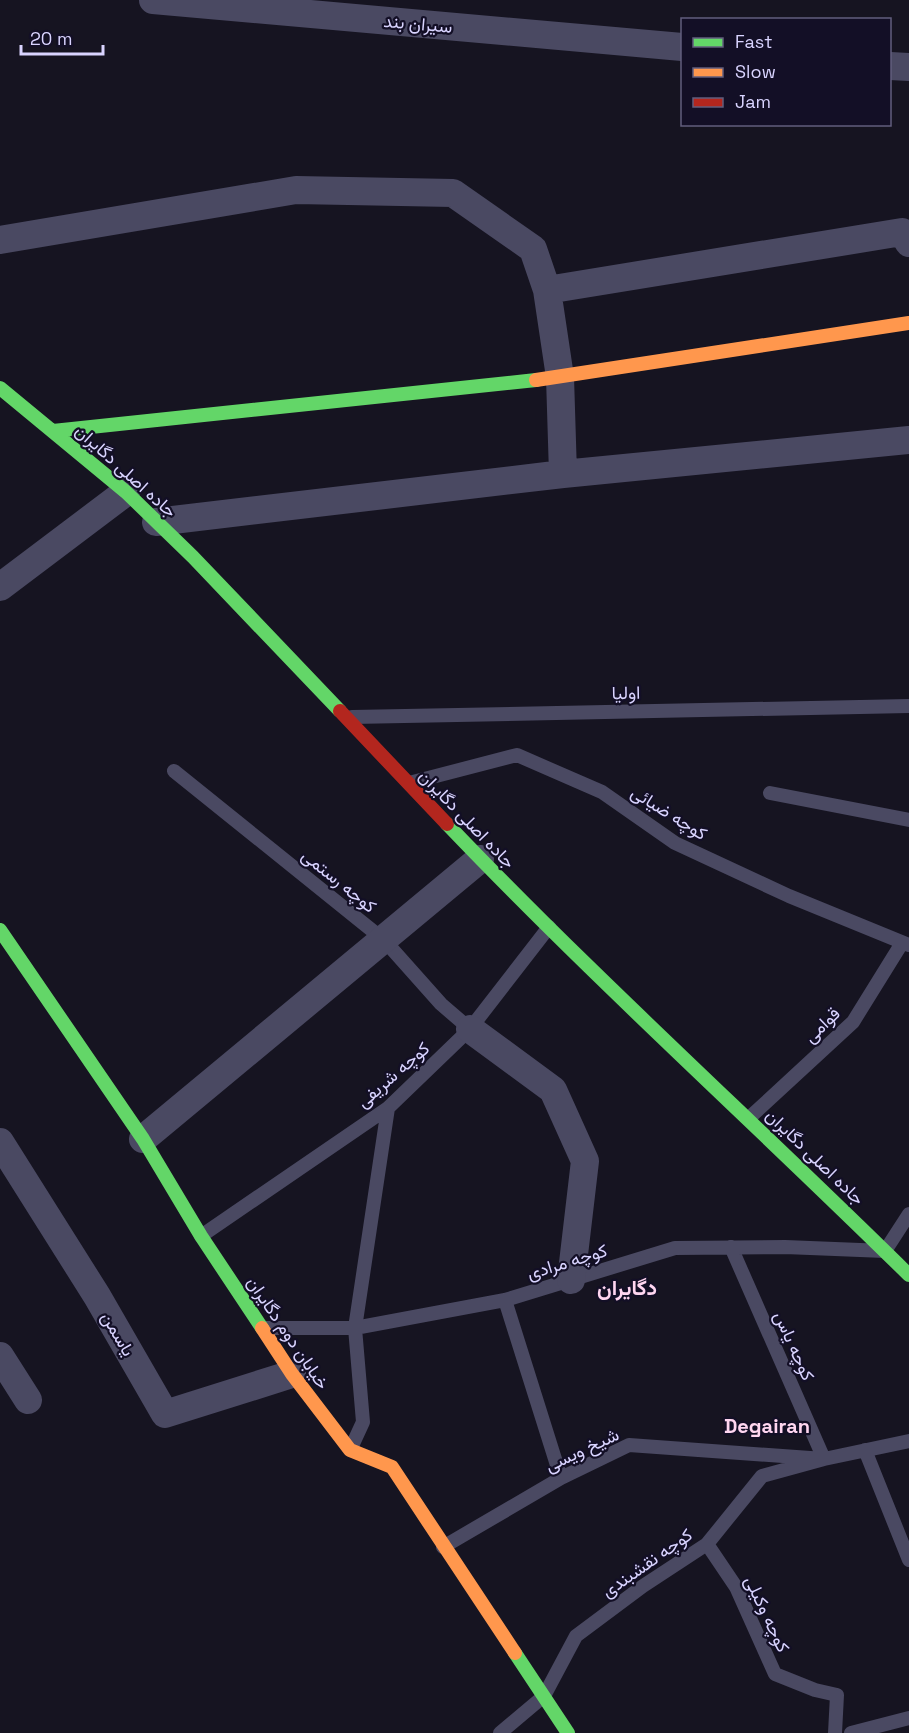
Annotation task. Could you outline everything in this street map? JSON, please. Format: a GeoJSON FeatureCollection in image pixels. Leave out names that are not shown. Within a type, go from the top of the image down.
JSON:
{"type":"FeatureCollection","features":[{"type":"Feature","properties":{"kind":"street","name":"سیران بند"},"geometry":{"type":"LineString","coordinates":[[153,0],[681,47]]}},
{"type":"Feature","properties":{"kind":"street"},"geometry":{"type":"LineString","coordinates":[[891,66],[909,67]]}},
{"type":"Feature","properties":{"kind":"street"},"geometry":{"type":"LineString","coordinates":[[0,240],[296,190],[453,193],[533,249],[547,290],[560,377],[563,474]]}},
{"type":"Feature","properties":{"kind":"street"},"geometry":{"type":"LineString","coordinates":[[547,290],[902,232],[909,243]]}},
{"type":"Feature","properties":{"kind":"street"},"geometry":{"type":"LineString","coordinates":[[54,431],[560,377],[909,322]]}},
{"type":"Feature","properties":{"kind":"street","name":"جاده اصلی دگایران"},"geometry":{"type":"LineString","coordinates":[[0,388],[126,492],[193,557],[406,784],[480,859],[909,1275]]}},
{"type":"Feature","properties":{"kind":"street"},"geometry":{"type":"LineString","coordinates":[[156,522],[563,474],[909,440]]}},
{"type":"Feature","properties":{"kind":"street"},"geometry":{"type":"LineString","coordinates":[[0,587],[126,492]]}},
{"type":"Feature","properties":{"kind":"street"},"geometry":{"type":"LineString","coordinates":[[143,1139],[480,859]]}},
{"type":"Feature","properties":{"kind":"street","name":"خیابان دوم دگایران"},"geometry":{"type":"LineString","coordinates":[[0,930],[143,1139],[201,1236],[292,1374],[350,1450]]}},
{"type":"Feature","properties":{"kind":"street"},"geometry":{"type":"LineString","coordinates":[[470,1029],[553,1090],[585,1161],[571,1280]]}},
{"type":"Feature","properties":{"kind":"street","name":"یاسمن"},"geometry":{"type":"LineString","coordinates":[[0,1142],[97,1296],[165,1414],[292,1374]]}},
{"type":"Feature","properties":{"kind":"street"},"geometry":{"type":"LineString","coordinates":[[0,1356],[28,1400]]}},
{"type":"Feature","properties":{"kind":"street"},"geometry":{"type":"LineString","coordinates":[[350,1450],[392,1467],[568,1733]]}},
{"type":"Feature","properties":{"kind":"lane","name":"اولیا"},"geometry":{"type":"LineString","coordinates":[[344,717],[909,706]]}},
{"type":"Feature","properties":{"kind":"lane","name":"کوچه ضیائی"},"geometry":{"type":"LineString","coordinates":[[406,784],[518,755],[602,792],[675,843],[789,896],[906,944]]}},
{"type":"Feature","properties":{"kind":"lane","name":"کوچه رستمی"},"geometry":{"type":"LineString","coordinates":[[174,771],[384,940],[441,1004],[470,1029]]}},
{"type":"Feature","properties":{"kind":"lane"},"geometry":{"type":"LineString","coordinates":[[770,793],[909,820]]}},
{"type":"Feature","properties":{"kind":"lane","name":"کوچه شریفی"},"geometry":{"type":"LineString","coordinates":[[201,1236],[388,1108],[470,1029],[549,927]]}},
{"type":"Feature","properties":{"kind":"lane","name":"قوامی"},"geometry":{"type":"LineString","coordinates":[[749,1118],[853,1022],[906,944]]}},
{"type":"Feature","properties":{"kind":"lane"},"geometry":{"type":"LineString","coordinates":[[350,1450],[363,1422],[356,1328],[388,1108]]}},
{"type":"Feature","properties":{"kind":"lane"},"geometry":{"type":"LineString","coordinates":[[885,1251],[909,1214]]}},
{"type":"Feature","properties":{"kind":"lane","name":"کوچه یاس"},"geometry":{"type":"LineString","coordinates":[[731,1247],[824,1459]]}},
{"type":"Feature","properties":{"kind":"lane","name":"کوچه مرادی"},"geometry":{"type":"LineString","coordinates":[[262,1328],[356,1328],[505,1300],[675,1248],[885,1251]]}},
{"type":"Feature","properties":{"kind":"lane"},"geometry":{"type":"LineString","coordinates":[[505,1300],[561,1478]]}},
{"type":"Feature","properties":{"kind":"lane","name":"کوچه نقشبندی"},"geometry":{"type":"LineString","coordinates":[[500,1733],[544,1696],[576,1636],[643,1586],[707,1544],[762,1476],[824,1459],[909,1441]]}},
{"type":"Feature","properties":{"kind":"lane","name":"شیخ ویسی"},"geometry":{"type":"LineString","coordinates":[[443,1546],[561,1478],[629,1445],[824,1459]]}},
{"type":"Feature","properties":{"kind":"lane"},"geometry":{"type":"LineString","coordinates":[[865,1450],[909,1560]]}},
{"type":"Feature","properties":{"kind":"lane","name":"کوچه وکیلی"},"geometry":{"type":"LineString","coordinates":[[707,1544],[735,1587],[775,1674],[815,1690],[837,1695],[835,1733]]}},
{"type":"Feature","properties":{"kind":"lane"},"geometry":{"type":"LineString","coordinates":[[851,1733],[909,1718]]}},
{"type":"Feature","properties":{"kind":"traffic: fast"},"geometry":{"type":"LineString","coordinates":[[53,431],[536,380]]}},
{"type":"Feature","properties":{"kind":"traffic: fast"},"geometry":{"type":"LineString","coordinates":[[0,388],[126,492],[193,557],[340,711]]}},
{"type":"Feature","properties":{"kind":"traffic: fast"},"geometry":{"type":"LineString","coordinates":[[447,824],[618,995],[909,1275]]}},
{"type":"Feature","properties":{"kind":"traffic: fast"},"geometry":{"type":"LineString","coordinates":[[0,930],[143,1139],[201,1236],[262,1328]]}},
{"type":"Feature","properties":{"kind":"traffic: fast"},"geometry":{"type":"LineString","coordinates":[[515,1653],[568,1733]]}},
{"type":"Feature","properties":{"kind":"traffic: slow"},"geometry":{"type":"LineString","coordinates":[[536,380],[909,323]]}},
{"type":"Feature","properties":{"kind":"traffic: slow"},"geometry":{"type":"LineString","coordinates":[[262,1328],[292,1374],[350,1450],[392,1467],[515,1653]]}},
{"type":"Feature","properties":{"kind":"traffic: jam"},"geometry":{"type":"LineString","coordinates":[[340,711],[447,824]]}},
{"type":"Feature","properties":{"kind":"district","name":"دگایران"},"geometry":{"type":"Point","coordinates":[627,1288]}},
{"type":"Feature","properties":{"kind":"district","name":"Degairan"},"geometry":{"type":"Point","coordinates":[767,1426]}}]}
